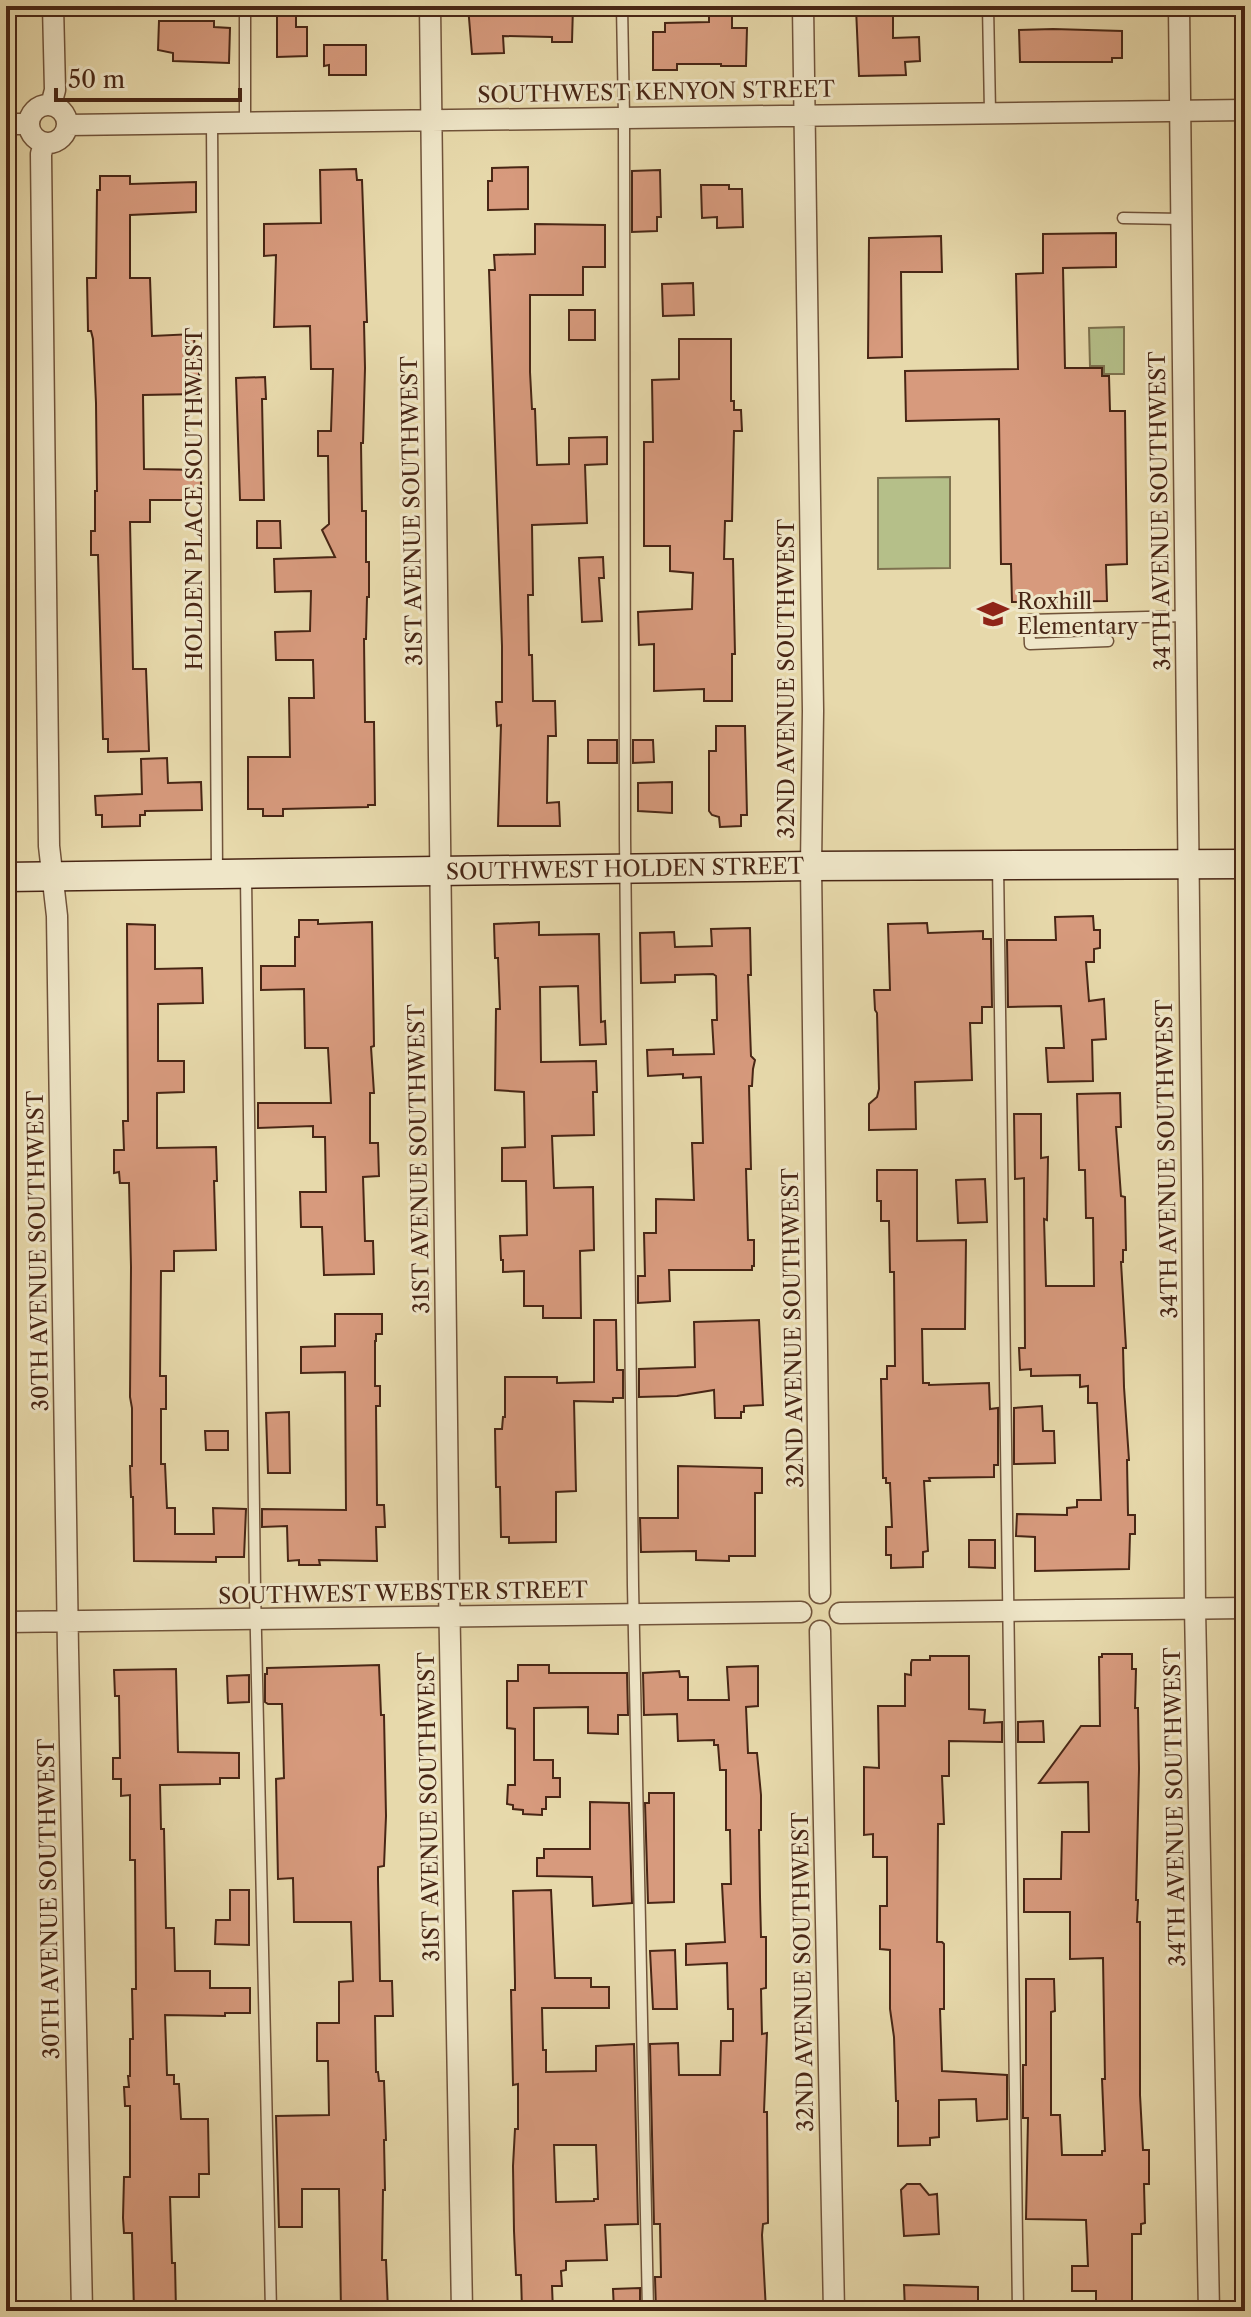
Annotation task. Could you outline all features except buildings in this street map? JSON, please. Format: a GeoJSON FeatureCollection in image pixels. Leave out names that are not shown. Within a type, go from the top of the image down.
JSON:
{"type":"FeatureCollection","features":[{"type":"Feature","properties":{"kind":"street"},"geometry":{"type":"LineString","coordinates":[[51,105],[55,90],[53,6]]}},
{"type":"Feature","properties":{"kind":"street","name":"31ST AVENUE SOUTHWEST"},"geometry":{"type":"LineString","coordinates":[[430,6],[462,2311]]}},
{"type":"Feature","properties":{"kind":"street","name":"32ND AVENUE SOUTHWEST"},"geometry":{"type":"LineString","coordinates":[[803,6],[813,711],[811,866],[820,1593]]}},
{"type":"Feature","properties":{"kind":"street","name":"34TH AVENUE SOUTHWEST"},"geometry":{"type":"LineString","coordinates":[[1179,6],[1195,1608],[1209,2311]]}},
{"type":"Feature","properties":{"kind":"street"},"geometry":{"type":"LineString","coordinates":[[51,105],[65,114],[67,125],[61,138],[44,143],[33,137],[29,124],[36,109],[51,105]]}},
{"type":"Feature","properties":{"kind":"street","name":"SOUTHWEST KENYON STREET"},"geometry":{"type":"LineString","coordinates":[[67,125],[1245,110]]}},
{"type":"Feature","properties":{"kind":"street"},"geometry":{"type":"LineString","coordinates":[[6,124],[29,124]]}},
{"type":"Feature","properties":{"kind":"street","name":"30TH AVENUE SOUTHWEST"},"geometry":{"type":"LineString","coordinates":[[44,143],[41,154],[49,846],[58,931],[82,2311]]}},
{"type":"Feature","properties":{"kind":"street","name":"SOUTHWEST HOLDEN STREET"},"geometry":{"type":"LineString","coordinates":[[6,877],[811,866],[1245,864]]}},
{"type":"Feature","properties":{"kind":"street"},"geometry":{"type":"LineString","coordinates":[[820,1593],[834,1598],[840,1613],[834,1625],[820,1631],[805,1623],[801,1612],[806,1598],[820,1593]]}},
{"type":"Feature","properties":{"kind":"street"},"geometry":{"type":"LineString","coordinates":[[840,1613],[1245,1608]]}},
{"type":"Feature","properties":{"kind":"street","name":"SOUTHWEST WEBSTER STREET"},"geometry":{"type":"LineString","coordinates":[[6,1622],[801,1612]]}},
{"type":"Feature","properties":{"kind":"street","name":"32ND AVENUE SOUTHWEST"},"geometry":{"type":"LineString","coordinates":[[820,1631],[834,2311]]}},
{"type":"Feature","properties":{"kind":"lane"},"geometry":{"type":"LineString","coordinates":[[245,6],[245,122]]}},
{"type":"Feature","properties":{"kind":"lane"},"geometry":{"type":"LineString","coordinates":[[622,6],[633,1615],[648,2311]]}},
{"type":"Feature","properties":{"kind":"lane"},"geometry":{"type":"LineString","coordinates":[[988,6],[990,112]]}},
{"type":"Feature","properties":{"kind":"lane","name":"HOLDEN PLACE SOUTHWEST"},"geometry":{"type":"LineString","coordinates":[[212,123],[217,875]]}},
{"type":"Feature","properties":{"kind":"lane"},"geometry":{"type":"LineString","coordinates":[[1123,218],[1182,219]]}},
{"type":"Feature","properties":{"kind":"lane"},"geometry":{"type":"LineString","coordinates":[[1108,641],[1030,644],[1029,620],[1186,616]]}},
{"type":"Feature","properties":{"kind":"lane"},"geometry":{"type":"LineString","coordinates":[[998,865],[1018,2311]]}},
{"type":"Feature","properties":{"kind":"lane"},"geometry":{"type":"LineString","coordinates":[[246,874],[256,1618],[271,2311]]}},
{"type":"Feature","properties":{"kind":"green space"},"geometry":{"type":"Polygon","coordinates":[[[1124,327],[1124,374],[1104,374],[1104,366],[1090,366],[1089,328],[1124,327]]]}},
{"type":"Feature","properties":{"kind":"green space"},"geometry":{"type":"Polygon","coordinates":[[[950,477],[950,568],[878,569],[878,478],[950,477]]]}},
{"type":"Feature","properties":{"kind":"place","name":"Roxhill Elementary"},"geometry":{"type":"Point","coordinates":[993,614]}}]}
